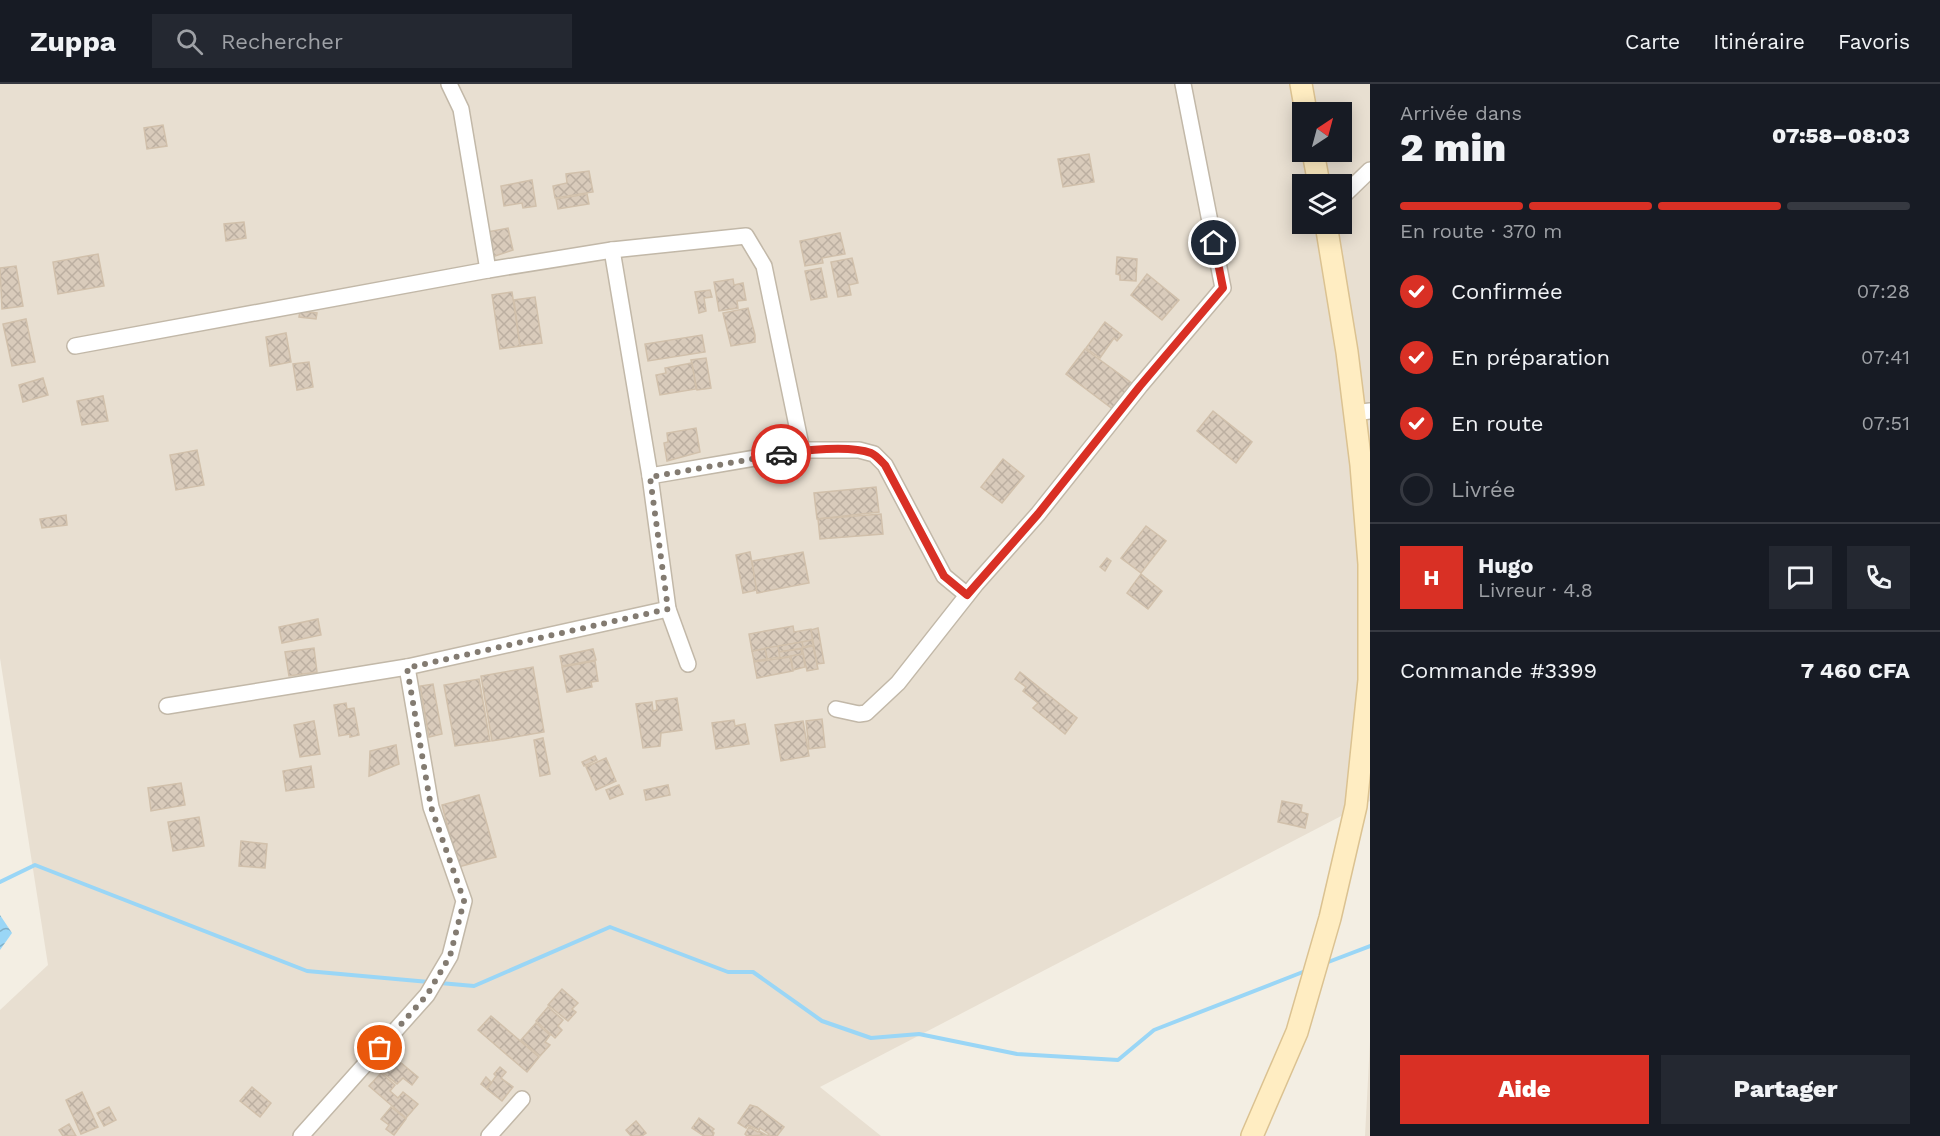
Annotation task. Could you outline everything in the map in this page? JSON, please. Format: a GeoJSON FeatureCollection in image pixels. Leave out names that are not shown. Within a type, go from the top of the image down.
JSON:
{"type":"FeatureCollection","features":[{"type":"Feature","properties":{"kind":"main road"},"geometry":{"type":"LineString","coordinates":[[1301,84],[1304,102]]}},
{"type":"Feature","properties":{"kind":"main road"},"geometry":{"type":"LineString","coordinates":[[1252,1136],[1297,1032],[1330,918],[1356,806],[1369,680],[1369,564],[1361,465],[1362,412],[1347,352],[1328,234]]}},
{"type":"Feature","properties":{"kind":"street"},"geometry":{"type":"LineString","coordinates":[[449,84],[461,109],[488,270]]}},
{"type":"Feature","properties":{"kind":"street"},"geometry":{"type":"LineString","coordinates":[[836,709],[859,714],[866,713],[898,683],[967,595],[1038,514],[1140,386],[1223,288],[1183,84]]}},
{"type":"Feature","properties":{"kind":"street"},"geometry":{"type":"LineString","coordinates":[[1352,187],[1370,170]]}},
{"type":"Feature","properties":{"kind":"street"},"geometry":{"type":"LineString","coordinates":[[75,346],[488,270],[612,250],[746,236],[764,266],[802,450]]}},
{"type":"Feature","properties":{"kind":"street"},"geometry":{"type":"LineString","coordinates":[[612,250],[650,477],[668,609],[688,664]]}},
{"type":"Feature","properties":{"kind":"street"},"geometry":{"type":"LineString","coordinates":[[650,477],[802,450],[859,450],[874,454],[885,465],[944,576],[967,595]]}},
{"type":"Feature","properties":{"kind":"street"},"geometry":{"type":"LineString","coordinates":[[167,706],[407,668],[668,609]]}},
{"type":"Feature","properties":{"kind":"street"},"geometry":{"type":"LineString","coordinates":[[301,1136],[427,995],[450,956],[464,901],[431,807],[407,668]]}},
{"type":"Feature","properties":{"kind":"street"},"geometry":{"type":"LineString","coordinates":[[489,1136],[522,1099]]}},
{"type":"Feature","properties":{"kind":"shaded area"},"geometry":{"type":"Polygon","coordinates":[[[0,84],[1370,84],[1370,801],[820,1087],[881,1136],[0,1136],[0,1010],[48,965],[0,658],[0,84]]]}},
{"type":"Feature","properties":{"kind":"shaded area"},"geometry":{"type":"Polygon","coordinates":[[[1370,1042],[1370,1136],[1365,1136],[1370,1042]]]}},
{"type":"Feature","properties":{"kind":"water"},"geometry":{"type":"Polygon","coordinates":[[[0,915],[12,933],[0,950],[0,915]]]}},
{"type":"Feature","properties":{"kind":"building"},"geometry":{"type":"Polygon","coordinates":[[[163,125],[167,146],[147,149],[144,128],[163,125]]]}},
{"type":"Feature","properties":{"kind":"building"},"geometry":{"type":"Polygon","coordinates":[[[1089,154],[1094,182],[1063,187],[1058,159],[1089,154]]]}},
{"type":"Feature","properties":{"kind":"building"},"geometry":{"type":"Polygon","coordinates":[[[589,171],[593,192],[555,198],[553,186],[567,183],[566,174],[589,171]]]}},
{"type":"Feature","properties":{"kind":"building"},"geometry":{"type":"Polygon","coordinates":[[[532,180],[536,206],[523,208],[522,203],[504,206],[501,186],[532,180]]]}},
{"type":"Feature","properties":{"kind":"building"},"geometry":{"type":"Polygon","coordinates":[[[587,194],[589,204],[558,209],[556,199],[587,194]]]}},
{"type":"Feature","properties":{"kind":"building"},"geometry":{"type":"Polygon","coordinates":[[[244,222],[246,238],[226,241],[224,224],[244,222]]]}},
{"type":"Feature","properties":{"kind":"building"},"geometry":{"type":"Polygon","coordinates":[[[508,228],[513,250],[492,257],[487,232],[508,228]]]}},
{"type":"Feature","properties":{"kind":"building"},"geometry":{"type":"Polygon","coordinates":[[[840,233],[845,254],[822,258],[823,263],[805,266],[800,241],[840,233]]]}},
{"type":"Feature","properties":{"kind":"building"},"geometry":{"type":"Polygon","coordinates":[[[98,254],[104,286],[58,294],[53,262],[98,254]]]}},
{"type":"Feature","properties":{"kind":"building"},"geometry":{"type":"Polygon","coordinates":[[[1117,257],[1137,259],[1136,281],[1120,280],[1120,275],[1116,274],[1117,257]]]}},
{"type":"Feature","properties":{"kind":"building"},"geometry":{"type":"Polygon","coordinates":[[[852,258],[858,283],[849,285],[851,295],[838,297],[831,262],[852,258]]]}},
{"type":"Feature","properties":{"kind":"building"},"geometry":{"type":"Polygon","coordinates":[[[16,266],[23,306],[2,309],[0,268],[16,266]]]}},
{"type":"Feature","properties":{"kind":"building"},"geometry":{"type":"Polygon","coordinates":[[[821,268],[827,297],[811,300],[805,271],[821,268]]]}},
{"type":"Feature","properties":{"kind":"building"},"geometry":{"type":"Polygon","coordinates":[[[1147,274],[1179,300],[1162,320],[1131,295],[1147,274]]]}},
{"type":"Feature","properties":{"kind":"building"},"geometry":{"type":"Polygon","coordinates":[[[733,279],[734,285],[743,283],[746,300],[737,301],[738,308],[719,311],[714,282],[733,279]]]}},
{"type":"Feature","properties":{"kind":"building"},"geometry":{"type":"Polygon","coordinates":[[[710,290],[712,297],[704,298],[706,311],[699,313],[695,292],[710,290]]]}},
{"type":"Feature","properties":{"kind":"building"},"geometry":{"type":"Polygon","coordinates":[[[512,292],[520,346],[500,349],[492,295],[512,292]]]}},
{"type":"Feature","properties":{"kind":"building"},"geometry":{"type":"Polygon","coordinates":[[[535,297],[542,343],[520,346],[514,300],[535,297]]]}},
{"type":"Feature","properties":{"kind":"building"},"geometry":{"type":"Polygon","coordinates":[[[748,308],[755,342],[731,346],[723,313],[748,308]]]}},
{"type":"Feature","properties":{"kind":"building"},"geometry":{"type":"Polygon","coordinates":[[[300,311],[317,313],[316,319],[299,317],[300,311]]]}},
{"type":"Feature","properties":{"kind":"building"},"geometry":{"type":"Polygon","coordinates":[[[26,319],[35,362],[12,366],[3,324],[26,319]]]}},
{"type":"Feature","properties":{"kind":"building"},"geometry":{"type":"Polygon","coordinates":[[[1105,322],[1122,335],[1117,341],[1114,338],[1100,358],[1086,348],[1105,322]]]}},
{"type":"Feature","properties":{"kind":"building"},"geometry":{"type":"Polygon","coordinates":[[[286,333],[291,362],[270,366],[266,337],[286,333]]]}},
{"type":"Feature","properties":{"kind":"building"},"geometry":{"type":"Polygon","coordinates":[[[702,335],[705,352],[648,361],[645,344],[702,335]]]}},
{"type":"Feature","properties":{"kind":"building"},"geometry":{"type":"Polygon","coordinates":[[[1085,349],[1133,384],[1114,410],[1066,374],[1085,349]]]}},
{"type":"Feature","properties":{"kind":"building"},"geometry":{"type":"Polygon","coordinates":[[[706,358],[711,388],[697,390],[691,360],[706,358]]]}},
{"type":"Feature","properties":{"kind":"building"},"geometry":{"type":"Polygon","coordinates":[[[309,362],[313,387],[297,390],[293,364],[309,362]]]}},
{"type":"Feature","properties":{"kind":"building"},"geometry":{"type":"Polygon","coordinates":[[[692,363],[696,389],[660,395],[656,375],[666,373],[665,368],[692,363]]]}},
{"type":"Feature","properties":{"kind":"building"},"geometry":{"type":"Polygon","coordinates":[[[43,378],[48,395],[23,402],[19,385],[43,378]]]}},
{"type":"Feature","properties":{"kind":"building"},"geometry":{"type":"Polygon","coordinates":[[[103,396],[108,421],[82,425],[77,401],[103,396]]]}},
{"type":"Feature","properties":{"kind":"building"},"geometry":{"type":"Polygon","coordinates":[[[1213,411],[1252,442],[1236,463],[1197,431],[1213,411]]]}},
{"type":"Feature","properties":{"kind":"building"},"geometry":{"type":"Polygon","coordinates":[[[696,428],[700,452],[667,461],[664,443],[668,442],[667,433],[696,428]]]}},
{"type":"Feature","properties":{"kind":"building"},"geometry":{"type":"Polygon","coordinates":[[[197,450],[204,485],[176,490],[170,455],[197,450]]]}},
{"type":"Feature","properties":{"kind":"building"},"geometry":{"type":"Polygon","coordinates":[[[1003,459],[1024,476],[1002,503],[981,487],[1003,459]]]}},
{"type":"Feature","properties":{"kind":"building"},"geometry":{"type":"Polygon","coordinates":[[[876,487],[879,512],[817,519],[814,493],[876,487]]]}},
{"type":"Feature","properties":{"kind":"building"},"geometry":{"type":"Polygon","coordinates":[[[881,514],[883,534],[820,539],[818,519],[881,514]]]}},
{"type":"Feature","properties":{"kind":"building"},"geometry":{"type":"Polygon","coordinates":[[[66,515],[67,525],[42,528],[40,519],[66,515]]]}},
{"type":"Feature","properties":{"kind":"building"},"geometry":{"type":"Polygon","coordinates":[[[1146,526],[1166,541],[1141,573],[1121,558],[1146,526]]]}},
{"type":"Feature","properties":{"kind":"building"},"geometry":{"type":"Polygon","coordinates":[[[750,552],[757,590],[743,593],[736,555],[750,552]]]}},
{"type":"Feature","properties":{"kind":"building"},"geometry":{"type":"Polygon","coordinates":[[[803,552],[809,583],[757,593],[752,561],[803,552]]]}},
{"type":"Feature","properties":{"kind":"building"},"geometry":{"type":"Polygon","coordinates":[[[1107,558],[1111,561],[1105,571],[1100,567],[1107,558]]]}},
{"type":"Feature","properties":{"kind":"building"},"geometry":{"type":"Polygon","coordinates":[[[1141,574],[1162,591],[1148,609],[1127,593],[1141,574]]]}},
{"type":"Feature","properties":{"kind":"building"},"geometry":{"type":"Polygon","coordinates":[[[318,619],[321,635],[282,643],[279,627],[318,619]]]}},
{"type":"Feature","properties":{"kind":"building"},"geometry":{"type":"Polygon","coordinates":[[[793,626],[794,632],[811,629],[813,640],[752,651],[749,634],[793,626]]]}},
{"type":"Feature","properties":{"kind":"building"},"geometry":{"type":"Polygon","coordinates":[[[818,628],[824,663],[817,664],[811,630],[818,628]]]}},
{"type":"Feature","properties":{"kind":"building"},"geometry":{"type":"Polygon","coordinates":[[[812,640],[813,645],[803,647],[802,642],[812,640]]]}},
{"type":"Feature","properties":{"kind":"building"},"geometry":{"type":"Polygon","coordinates":[[[802,642],[803,648],[779,652],[778,646],[802,642]]]}},
{"type":"Feature","properties":{"kind":"building"},"geometry":{"type":"Polygon","coordinates":[[[778,646],[780,657],[767,659],[765,648],[778,646]]]}},
{"type":"Feature","properties":{"kind":"building"},"geometry":{"type":"Polygon","coordinates":[[[813,646],[818,669],[807,671],[802,648],[813,646]]]}},
{"type":"Feature","properties":{"kind":"building"},"geometry":{"type":"Polygon","coordinates":[[[314,648],[317,672],[289,676],[285,652],[314,648]]]}},
{"type":"Feature","properties":{"kind":"building"},"geometry":{"type":"Polygon","coordinates":[[[593,649],[596,660],[562,666],[560,656],[593,649]]]}},
{"type":"Feature","properties":{"kind":"building"},"geometry":{"type":"Polygon","coordinates":[[[765,649],[767,659],[754,661],[752,651],[765,649]]]}},
{"type":"Feature","properties":{"kind":"building"},"geometry":{"type":"Polygon","coordinates":[[[801,649],[802,654],[780,658],[779,652],[801,649]]]}},
{"type":"Feature","properties":{"kind":"building"},"geometry":{"type":"Polygon","coordinates":[[[803,654],[805,667],[793,670],[791,656],[803,654]]]}},
{"type":"Feature","properties":{"kind":"building"},"geometry":{"type":"Polygon","coordinates":[[[790,657],[793,671],[757,678],[754,662],[790,657]]]}},
{"type":"Feature","properties":{"kind":"building"},"geometry":{"type":"Polygon","coordinates":[[[595,661],[598,681],[591,682],[592,687],[567,692],[562,667],[595,661]]]}},
{"type":"Feature","properties":{"kind":"building"},"geometry":{"type":"Polygon","coordinates":[[[533,667],[544,732],[492,741],[481,676],[533,667]]]}},
{"type":"Feature","properties":{"kind":"building"},"geometry":{"type":"Polygon","coordinates":[[[1020,672],[1077,718],[1065,734],[1033,708],[1038,703],[1023,691],[1026,687],[1015,679],[1020,672]]]}},
{"type":"Feature","properties":{"kind":"building"},"geometry":{"type":"Polygon","coordinates":[[[479,679],[490,741],[455,746],[444,685],[479,679]]]}},
{"type":"Feature","properties":{"kind":"building"},"geometry":{"type":"Polygon","coordinates":[[[433,684],[442,734],[429,737],[420,686],[433,684]]]}},
{"type":"Feature","properties":{"kind":"building"},"geometry":{"type":"Polygon","coordinates":[[[677,698],[682,730],[661,733],[660,746],[643,748],[636,704],[652,702],[653,711],[657,710],[656,701],[677,698]]]}},
{"type":"Feature","properties":{"kind":"building"},"geometry":{"type":"Polygon","coordinates":[[[346,703],[347,709],[354,708],[359,735],[339,736],[334,705],[346,703]]]}},
{"type":"Feature","properties":{"kind":"building"},"geometry":{"type":"Polygon","coordinates":[[[822,719],[825,747],[809,749],[806,721],[822,719]]]}},
{"type":"Feature","properties":{"kind":"building"},"geometry":{"type":"Polygon","coordinates":[[[734,720],[735,726],[745,724],[749,744],[716,749],[712,723],[734,720]]]}},
{"type":"Feature","properties":{"kind":"building"},"geometry":{"type":"Polygon","coordinates":[[[314,721],[320,754],[300,757],[294,725],[314,721]]]}},
{"type":"Feature","properties":{"kind":"building"},"geometry":{"type":"Polygon","coordinates":[[[803,721],[809,756],[781,761],[775,725],[803,721]]]}},
{"type":"Feature","properties":{"kind":"building"},"geometry":{"type":"Polygon","coordinates":[[[543,738],[550,774],[540,776],[534,740],[543,738]]]}},
{"type":"Feature","properties":{"kind":"building"},"geometry":{"type":"Polygon","coordinates":[[[396,745],[399,764],[369,776],[370,751],[396,745]]]}},
{"type":"Feature","properties":{"kind":"building"},"geometry":{"type":"Polygon","coordinates":[[[595,756],[597,760],[584,766],[582,762],[595,756]]]}},
{"type":"Feature","properties":{"kind":"building"},"geometry":{"type":"Polygon","coordinates":[[[606,758],[616,781],[596,790],[586,767],[606,758]]]}},
{"type":"Feature","properties":{"kind":"building"},"geometry":{"type":"Polygon","coordinates":[[[311,766],[314,787],[286,791],[283,771],[311,766]]]}},
{"type":"Feature","properties":{"kind":"building"},"geometry":{"type":"Polygon","coordinates":[[[181,783],[185,805],[151,811],[148,788],[181,783]]]}},
{"type":"Feature","properties":{"kind":"building"},"geometry":{"type":"Polygon","coordinates":[[[619,785],[623,794],[610,799],[606,790],[619,785]]]}},
{"type":"Feature","properties":{"kind":"building"},"geometry":{"type":"Polygon","coordinates":[[[668,785],[670,795],[646,800],[644,790],[668,785]]]}},
{"type":"Feature","properties":{"kind":"building"},"geometry":{"type":"Polygon","coordinates":[[[479,795],[496,857],[458,867],[442,805],[479,795]]]}},
{"type":"Feature","properties":{"kind":"building"},"geometry":{"type":"Polygon","coordinates":[[[1282,801],[1302,805],[1301,812],[1308,814],[1305,828],[1278,822],[1282,801]]]}},
{"type":"Feature","properties":{"kind":"building"},"geometry":{"type":"Polygon","coordinates":[[[199,817],[204,846],[173,851],[168,822],[199,817]]]}},
{"type":"Feature","properties":{"kind":"building"},"geometry":{"type":"Polygon","coordinates":[[[241,841],[267,844],[265,868],[239,866],[241,841]]]}},
{"type":"Feature","properties":{"kind":"building"},"geometry":{"type":"Polygon","coordinates":[[[562,989],[578,1003],[572,1009],[576,1012],[568,1021],[548,1005],[562,989]]]}},
{"type":"Feature","properties":{"kind":"building"},"geometry":{"type":"Polygon","coordinates":[[[548,1007],[563,1020],[558,1026],[562,1030],[555,1038],[536,1021],[548,1007]]]}},
{"type":"Feature","properties":{"kind":"building"},"geometry":{"type":"Polygon","coordinates":[[[491,1016],[539,1057],[527,1072],[478,1030],[491,1016]]]}},
{"type":"Feature","properties":{"kind":"building"},"geometry":{"type":"Polygon","coordinates":[[[536,1023],[550,1035],[545,1042],[550,1045],[540,1056],[521,1040],[536,1023]]]}},
{"type":"Feature","properties":{"kind":"building"},"geometry":{"type":"Polygon","coordinates":[[[394,1057],[418,1077],[412,1085],[403,1078],[397,1084],[376,1067],[383,1058],[389,1063],[394,1057]]]}},
{"type":"Feature","properties":{"kind":"building"},"geometry":{"type":"Polygon","coordinates":[[[500,1067],[506,1072],[501,1078],[513,1087],[502,1101],[487,1089],[500,1067]]]}},
{"type":"Feature","properties":{"kind":"building"},"geometry":{"type":"Polygon","coordinates":[[[381,1073],[395,1085],[390,1091],[398,1098],[403,1092],[418,1104],[406,1118],[369,1086],[381,1073]]]}},
{"type":"Feature","properties":{"kind":"building"},"geometry":{"type":"Polygon","coordinates":[[[486,1077],[491,1082],[486,1088],[481,1084],[486,1077]]]}},
{"type":"Feature","properties":{"kind":"building"},"geometry":{"type":"Polygon","coordinates":[[[252,1087],[271,1103],[260,1117],[240,1101],[252,1087]]]}},
{"type":"Feature","properties":{"kind":"building"},"geometry":{"type":"Polygon","coordinates":[[[82,1092],[98,1127],[81,1134],[66,1100],[82,1092]]]}},
{"type":"Feature","properties":{"kind":"building"},"geometry":{"type":"Polygon","coordinates":[[[750,1105],[757,1107],[784,1127],[777,1136],[767,1136],[769,1134],[760,1128],[759,1130],[748,1125],[746,1128],[738,1123],[750,1105]]]}},
{"type":"Feature","properties":{"kind":"building"},"geometry":{"type":"Polygon","coordinates":[[[109,1107],[116,1120],[104,1126],[97,1113],[109,1107]]]}},
{"type":"Feature","properties":{"kind":"building"},"geometry":{"type":"Polygon","coordinates":[[[391,1107],[406,1119],[394,1135],[386,1129],[389,1125],[381,1119],[391,1107]]]}},
{"type":"Feature","properties":{"kind":"building"},"geometry":{"type":"Polygon","coordinates":[[[699,1118],[714,1129],[713,1136],[704,1136],[692,1128],[699,1118]]]}},
{"type":"Feature","properties":{"kind":"building"},"geometry":{"type":"Polygon","coordinates":[[[636,1121],[646,1133],[642,1136],[631,1136],[626,1130],[636,1121]]]}},
{"type":"Feature","properties":{"kind":"building"},"geometry":{"type":"Polygon","coordinates":[[[69,1124],[76,1136],[63,1136],[59,1130],[69,1124]]]}},
{"type":"Feature","properties":{"kind":"building"},"geometry":{"type":"Polygon","coordinates":[[[749,1127],[766,1135],[747,1136],[745,1134],[749,1127]]]}},
{"type":"Feature","properties":{"kind":"waterway"},"geometry":{"type":"LineString","coordinates":[[0,882],[35,865],[307,971],[429,982]]}},
{"type":"Feature","properties":{"kind":"waterway"},"geometry":{"type":"LineString","coordinates":[[440,983],[474,986],[610,927],[728,972],[753,972],[822,1021],[871,1038],[919,1034],[1017,1054],[1118,1060],[1154,1030],[1308,970]]}},
{"type":"Feature","properties":{"kind":"waterway"},"geometry":{"type":"LineString","coordinates":[[1323,964],[1370,946]]}},
{"type":"Feature","properties":{"kind":"way so far"},"geometry":{"type":"LineString","coordinates":[[380,1048],[427,995],[450,956],[464,901],[431,807],[407,668],[668,609],[650,477],[781,454]]}},
{"type":"Feature","properties":{"kind":"route"},"geometry":{"type":"LineString","coordinates":[[781,454],[802,450],[859,450],[874,454],[885,465],[944,576],[967,595],[1038,514],[1140,386],[1223,288],[1214,243]]}}]}
